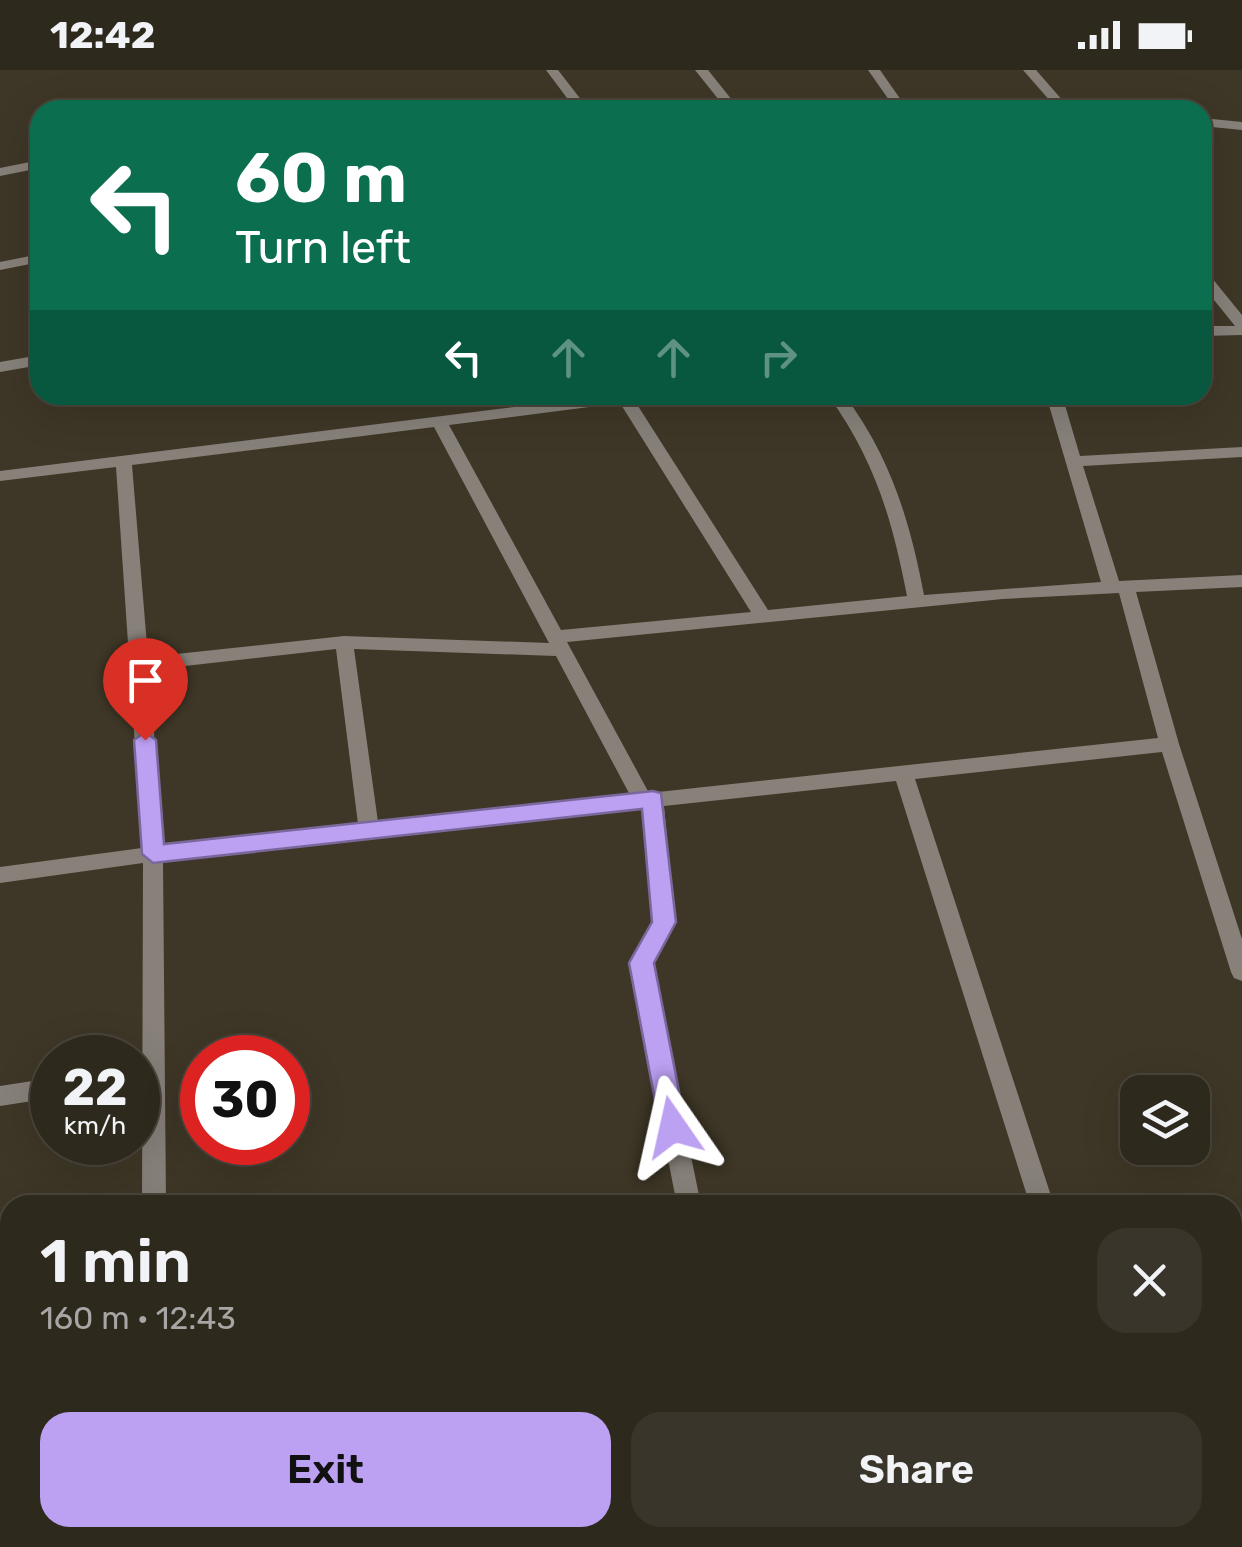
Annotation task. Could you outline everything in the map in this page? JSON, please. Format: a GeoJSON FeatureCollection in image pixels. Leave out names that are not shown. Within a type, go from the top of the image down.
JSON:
{"type":"FeatureCollection","features":[{"type":"Feature","properties":{"kind":"street"},"geometry":{"type":"LineString","coordinates":[[552,70],[575,100]]}},
{"type":"Feature","properties":{"kind":"street"},"geometry":{"type":"LineString","coordinates":[[702,70],[726,100]]}},
{"type":"Feature","properties":{"kind":"street"},"geometry":{"type":"LineString","coordinates":[[874,70],[895,100]]}},
{"type":"Feature","properties":{"kind":"street"},"geometry":{"type":"LineString","coordinates":[[1029,70],[1056,100]]}},
{"type":"Feature","properties":{"kind":"street"},"geometry":{"type":"LineString","coordinates":[[1212,123],[1242,126]]}},
{"type":"Feature","properties":{"kind":"street"},"geometry":{"type":"LineString","coordinates":[[0,172],[30,166]]}},
{"type":"Feature","properties":{"kind":"street"},"geometry":{"type":"LineString","coordinates":[[0,266],[30,260]]}},
{"type":"Feature","properties":{"kind":"street"},"geometry":{"type":"LineString","coordinates":[[1212,288],[1242,327]]}},
{"type":"Feature","properties":{"kind":"street"},"geometry":{"type":"LineString","coordinates":[[1212,331],[1242,327]]}},
{"type":"Feature","properties":{"kind":"street"},"geometry":{"type":"LineString","coordinates":[[0,367],[30,362]]}},
{"type":"Feature","properties":{"kind":"street"},"geometry":{"type":"LineString","coordinates":[[0,476],[557,405]]}},
{"type":"Feature","properties":{"kind":"street"},"geometry":{"type":"LineString","coordinates":[[630,405],[764,616]]}},
{"type":"Feature","properties":{"kind":"street"},"geometry":{"type":"LineString","coordinates":[[844,405],[871,440],[886,473],[898,507],[917,602]]}},
{"type":"Feature","properties":{"kind":"street"},"geometry":{"type":"LineString","coordinates":[[1057,405],[1242,972]]}},
{"type":"Feature","properties":{"kind":"street"},"geometry":{"type":"LineString","coordinates":[[439,421],[648,800],[664,922],[644,956],[642,971],[687,1195]]}},
{"type":"Feature","properties":{"kind":"street"},"geometry":{"type":"LineString","coordinates":[[1076,460],[1242,452]]}},
{"type":"Feature","properties":{"kind":"street"},"geometry":{"type":"LineString","coordinates":[[124,460],[153,854],[147,1035]]}},
{"type":"Feature","properties":{"kind":"street"},"geometry":{"type":"LineString","coordinates":[[140,664],[344,642],[558,643],[764,616],[917,602],[1242,581]]}},
{"type":"Feature","properties":{"kind":"street"},"geometry":{"type":"LineString","coordinates":[[344,642],[368,830]]}},
{"type":"Feature","properties":{"kind":"street"},"geometry":{"type":"LineString","coordinates":[[0,875],[153,854],[1169,744]]}},
{"type":"Feature","properties":{"kind":"street"},"geometry":{"type":"LineString","coordinates":[[902,773],[1039,1195]]}},
{"type":"Feature","properties":{"kind":"street"},"geometry":{"type":"LineString","coordinates":[[0,1096],[30,1091]]}},
{"type":"Feature","properties":{"kind":"street"},"geometry":{"type":"LineString","coordinates":[[152,1165],[153,1195]]}},
{"type":"Feature","properties":{"kind":"route"},"geometry":{"type":"LineString","coordinates":[[145,740],[153,854],[653,800],[664,922],[641,963],[673,1127]]}}]}
